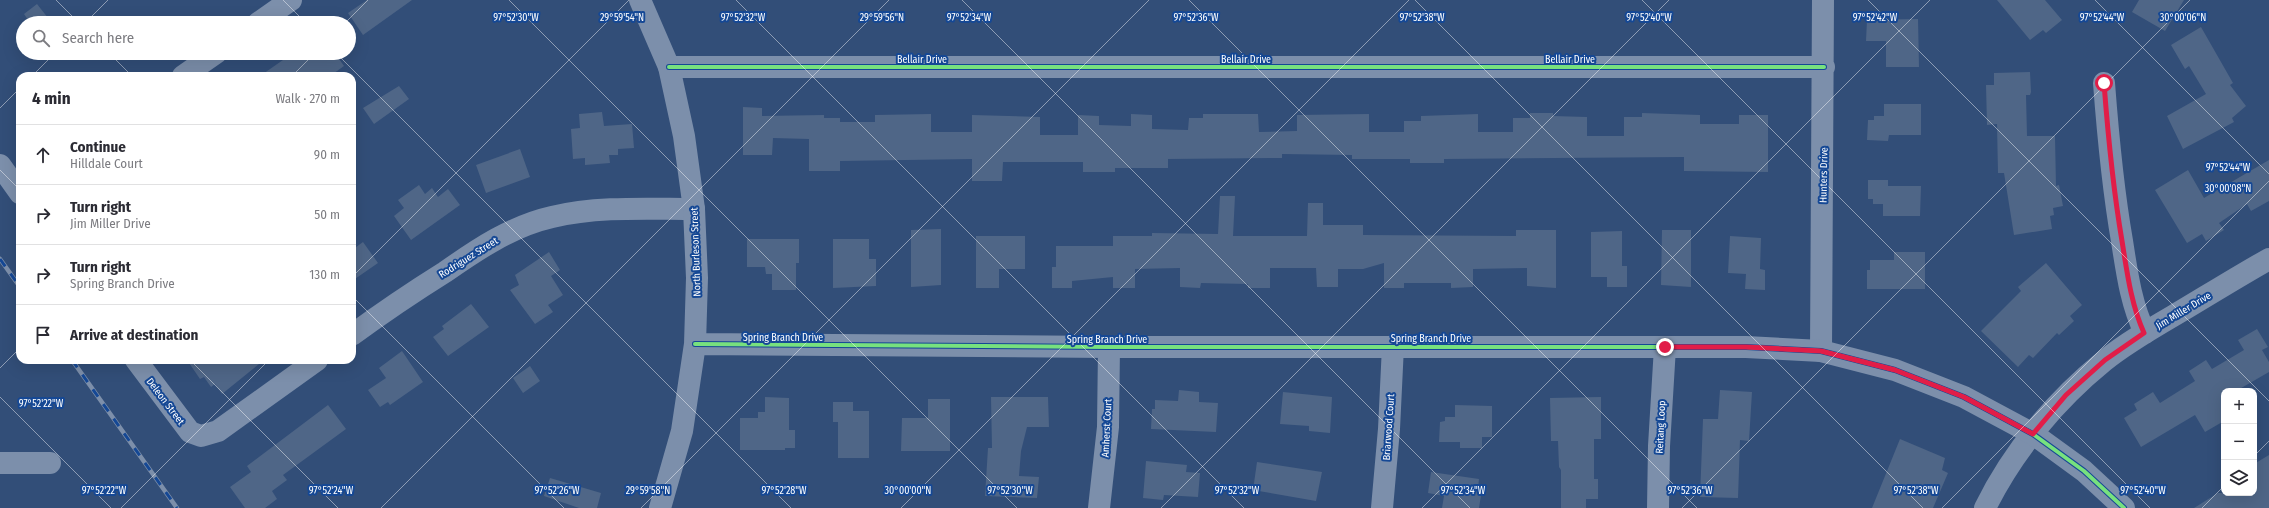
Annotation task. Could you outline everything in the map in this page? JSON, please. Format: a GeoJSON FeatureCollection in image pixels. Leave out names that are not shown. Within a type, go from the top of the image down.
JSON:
{"type":"FeatureCollection","features":[{"type":"Feature","properties":{"kind":"street"},"geometry":{"type":"LineString","coordinates":[[268,16],[291,0]]}},
{"type":"Feature","properties":{"kind":"street","name":"North Burleson Street"},"geometry":{"type":"LineString","coordinates":[[640,0],[669,67],[684,136],[694,209],[697,278],[695,344],[682,431],[660,508]]}},
{"type":"Feature","properties":{"kind":"street","name":"Hunters Drive"},"geometry":{"type":"LineString","coordinates":[[1821,351],[1824,67],[1823,0]]}},
{"type":"Feature","properties":{"kind":"street"},"geometry":{"type":"LineString","coordinates":[[189,72],[206,60]]}},
{"type":"Feature","properties":{"kind":"street","name":"Bellair Drive"},"geometry":{"type":"LineString","coordinates":[[669,67],[1824,67]]}},
{"type":"Feature","properties":{"kind":"street"},"geometry":{"type":"LineString","coordinates":[[2104,83],[2112,184],[2135,312],[2144,333]]}},
{"type":"Feature","properties":{"kind":"street"},"geometry":{"type":"LineString","coordinates":[[0,165],[16,187]]}},
{"type":"Feature","properties":{"kind":"street","name":"Rodriguez Street"},"geometry":{"type":"LineString","coordinates":[[356,332],[483,246],[521,227],[551,217],[580,212],[638,209],[694,209]]}},
{"type":"Feature","properties":{"kind":"street","name":"Jim Miller Drive"},"geometry":{"type":"LineString","coordinates":[[1986,508],[2000,479],[2033,434],[2072,390],[2105,360],[2144,333],[2269,259]]}},
{"type":"Feature","properties":{"kind":"street","name":"Spring Branch Drive"},"geometry":{"type":"LineString","coordinates":[[695,344],[1109,347],[1746,347],[1821,351],[1895,370],[1964,397],[2033,434],[2084,471],[2124,508]]}},
{"type":"Feature","properties":{"kind":"street","name":"Briarwood Court"},"geometry":{"type":"LineString","coordinates":[[1382,508],[1389,428],[1393,346]]}},
{"type":"Feature","properties":{"kind":"street","name":"Amherst Court"},"geometry":{"type":"LineString","coordinates":[[1099,508],[1108,427],[1109,347]]}},
{"type":"Feature","properties":{"kind":"street","name":"Reitang Loop"},"geometry":{"type":"LineString","coordinates":[[1658,508],[1659,446],[1665,347]]}},
{"type":"Feature","properties":{"kind":"street","name":"Deleon Street"},"geometry":{"type":"LineString","coordinates":[[139,364],[190,432],[201,436],[218,432],[312,364]]}},
{"type":"Feature","properties":{"kind":"street"},"geometry":{"type":"LineString","coordinates":[[0,463],[50,463]]}},
{"type":"Feature","properties":{"kind":"building"},"geometry":{"type":"Polygon","coordinates":[[[367,0],[412,0],[363,35],[356,25],[356,16],[350,16],[348,13],[367,0]]]}},
{"type":"Feature","properties":{"kind":"building"},"geometry":{"type":"Polygon","coordinates":[[[1997,0],[2045,0],[2062,20],[2046,33],[2043,30],[2030,40],[1997,0]]]}},
{"type":"Feature","properties":{"kind":"building"},"geometry":{"type":"Polygon","coordinates":[[[2139,0],[2184,0],[2165,31],[2132,12],[2139,0]]]}},
{"type":"Feature","properties":{"kind":"building"},"geometry":{"type":"Polygon","coordinates":[[[37,4],[46,16],[25,16],[24,14],[37,4]]]}},
{"type":"Feature","properties":{"kind":"building"},"geometry":{"type":"Polygon","coordinates":[[[1918,19],[1919,67],[1886,67],[1886,41],[1866,41],[1867,20],[1918,19]]]}},
{"type":"Feature","properties":{"kind":"building"},"geometry":{"type":"Polygon","coordinates":[[[2201,27],[2233,83],[2230,85],[2246,106],[2232,118],[2234,122],[2183,149],[2167,116],[2206,94],[2189,66],[2185,69],[2171,45],[2201,27]]]}},
{"type":"Feature","properties":{"kind":"building"},"geometry":{"type":"Polygon","coordinates":[[[283,60],[340,60],[344,66],[336,72],[266,72],[283,60]]]}},
{"type":"Feature","properties":{"kind":"building"},"geometry":{"type":"Polygon","coordinates":[[[2030,72],[2031,92],[2030,95],[2026,95],[2027,136],[2055,136],[2056,186],[2059,185],[2063,206],[2053,208],[2054,215],[2050,216],[2052,229],[2014,235],[2004,173],[1998,173],[1997,124],[1987,125],[1986,85],[1994,85],[1994,73],[2030,72]]]}},
{"type":"Feature","properties":{"kind":"building"},"geometry":{"type":"Polygon","coordinates":[[[399,86],[409,99],[374,124],[363,108],[399,86]]]}},
{"type":"Feature","properties":{"kind":"building"},"geometry":{"type":"Polygon","coordinates":[[[1884,104],[1921,104],[1921,135],[1889,135],[1888,141],[1867,140],[1868,120],[1874,120],[1874,116],[1884,116],[1884,104]]]}},
{"type":"Feature","properties":{"kind":"building"},"geometry":{"type":"Polygon","coordinates":[[[743,107],[762,108],[762,116],[824,115],[824,118],[840,118],[840,122],[875,122],[875,115],[931,114],[931,132],[972,132],[972,115],[1040,117],[1040,135],[1078,135],[1078,115],[1099,116],[1099,125],[1131,126],[1131,114],[1152,115],[1152,129],[1188,130],[1189,118],[1203,118],[1203,114],[1258,114],[1259,132],[1297,131],[1297,115],[1369,114],[1369,132],[1404,132],[1404,121],[1421,121],[1421,116],[1478,114],[1478,132],[1513,132],[1513,118],[1530,118],[1530,113],[1553,113],[1553,116],[1587,117],[1587,136],[1624,136],[1624,117],[1642,117],[1642,113],[1700,115],[1700,124],[1739,124],[1739,115],[1768,115],[1768,172],[1684,171],[1684,157],[1444,159],[1444,163],[1410,163],[1410,159],[1352,159],[1352,155],[1282,154],[1282,158],[1168,159],[1168,168],[1115,168],[1115,172],[1083,172],[1083,162],[1003,162],[1002,181],[972,181],[972,159],[840,161],[840,171],[809,171],[809,139],[773,138],[772,155],[743,155],[743,107]]]}},
{"type":"Feature","properties":{"kind":"building"},"geometry":{"type":"Polygon","coordinates":[[[602,112],[604,126],[632,124],[634,148],[618,149],[618,155],[609,155],[610,163],[585,165],[585,158],[573,159],[571,129],[580,128],[579,114],[602,112]]]}},
{"type":"Feature","properties":{"kind":"building"},"geometry":{"type":"Polygon","coordinates":[[[520,149],[530,177],[486,193],[476,165],[520,149]]]}},
{"type":"Feature","properties":{"kind":"building"},"geometry":{"type":"Polygon","coordinates":[[[2269,160],[2269,201],[2251,211],[2247,204],[2219,223],[2224,230],[2206,241],[2202,234],[2187,243],[2155,190],[2188,170],[2204,198],[2269,160]]]}},
{"type":"Feature","properties":{"kind":"building"},"geometry":{"type":"Polygon","coordinates":[[[1868,180],[1888,180],[1888,186],[1921,186],[1920,216],[1883,216],[1883,204],[1873,204],[1873,199],[1868,199],[1868,180]]]}},
{"type":"Feature","properties":{"kind":"building"},"geometry":{"type":"Polygon","coordinates":[[[419,185],[425,194],[432,188],[438,197],[448,189],[460,205],[411,240],[394,216],[404,208],[398,200],[419,185]]]}},
{"type":"Feature","properties":{"kind":"building"},"geometry":{"type":"Polygon","coordinates":[[[1220,196],[1235,196],[1233,236],[1307,236],[1308,203],[1323,203],[1323,225],[1363,225],[1363,235],[1516,236],[1516,230],[1556,230],[1556,288],[1527,286],[1527,268],[1473,269],[1473,287],[1451,288],[1451,283],[1404,283],[1404,288],[1384,288],[1384,263],[1363,269],[1338,269],[1338,287],[1317,287],[1316,268],[1270,268],[1270,288],[1248,288],[1248,284],[1201,283],[1200,288],[1180,287],[1180,268],[1135,269],[1135,288],[1113,288],[1113,277],[1072,281],[1072,288],[1052,288],[1052,267],[1056,267],[1056,246],[1113,246],[1113,236],[1152,236],[1152,233],[1218,234],[1220,196]]]}},
{"type":"Feature","properties":{"kind":"building"},"geometry":{"type":"Polygon","coordinates":[[[941,229],[941,285],[911,287],[911,230],[941,229]]]}},
{"type":"Feature","properties":{"kind":"building"},"geometry":{"type":"Polygon","coordinates":[[[1662,230],[1691,230],[1691,287],[1661,285],[1662,230]]]}},
{"type":"Feature","properties":{"kind":"building"},"geometry":{"type":"Polygon","coordinates":[[[1622,231],[1622,266],[1627,266],[1627,287],[1607,287],[1607,277],[1591,277],[1591,232],[1622,231]]]}},
{"type":"Feature","properties":{"kind":"building"},"geometry":{"type":"Polygon","coordinates":[[[976,236],[1025,236],[1025,269],[999,269],[999,288],[976,288],[976,236]]]}},
{"type":"Feature","properties":{"kind":"building"},"geometry":{"type":"Polygon","coordinates":[[[1730,236],[1761,238],[1760,269],[1765,270],[1765,290],[1745,289],[1746,274],[1728,273],[1730,236]]]}},
{"type":"Feature","properties":{"kind":"building"},"geometry":{"type":"Polygon","coordinates":[[[747,239],[799,239],[799,263],[796,263],[796,290],[772,290],[772,274],[766,274],[765,267],[747,267],[747,239]]]}},
{"type":"Feature","properties":{"kind":"building"},"geometry":{"type":"Polygon","coordinates":[[[833,239],[869,239],[869,259],[876,259],[876,286],[833,288],[833,239]]]}},
{"type":"Feature","properties":{"kind":"building"},"geometry":{"type":"Polygon","coordinates":[[[363,242],[378,263],[356,278],[356,247],[363,242]]]}},
{"type":"Feature","properties":{"kind":"building"},"geometry":{"type":"Polygon","coordinates":[[[549,252],[560,270],[551,276],[563,295],[548,305],[553,312],[535,324],[510,290],[519,285],[515,275],[549,252]]]}},
{"type":"Feature","properties":{"kind":"building"},"geometry":{"type":"Polygon","coordinates":[[[1894,252],[1925,252],[1925,289],[1867,289],[1867,270],[1870,270],[1870,260],[1894,260],[1894,252]]]}},
{"type":"Feature","properties":{"kind":"building"},"geometry":{"type":"Polygon","coordinates":[[[2046,263],[2082,305],[2070,316],[2074,321],[2059,335],[2057,333],[2033,358],[2029,355],[2018,367],[1981,331],[2021,291],[2018,287],[2046,263]]]}},
{"type":"Feature","properties":{"kind":"building"},"geometry":{"type":"Polygon","coordinates":[[[471,304],[489,327],[448,356],[433,337],[444,329],[442,326],[471,304]]]}},
{"type":"Feature","properties":{"kind":"building"},"geometry":{"type":"Polygon","coordinates":[[[2257,329],[2268,347],[2262,350],[2269,362],[2269,372],[2241,388],[2221,388],[2221,423],[2205,432],[2195,415],[2141,447],[2124,418],[2137,410],[2134,404],[2153,392],[2160,403],[2195,381],[2189,371],[2206,360],[2212,369],[2244,350],[2238,340],[2257,329]]]}},
{"type":"Feature","properties":{"kind":"building"},"geometry":{"type":"Polygon","coordinates":[[[402,351],[423,382],[390,405],[388,402],[380,407],[368,390],[386,378],[379,368],[402,351]]]}},
{"type":"Feature","properties":{"kind":"building"},"geometry":{"type":"Polygon","coordinates":[[[190,364],[259,364],[222,394],[215,384],[211,387],[204,377],[200,379],[190,364]]]}},
{"type":"Feature","properties":{"kind":"building"},"geometry":{"type":"Polygon","coordinates":[[[530,366],[540,381],[523,393],[513,378],[530,366]]]}},
{"type":"Feature","properties":{"kind":"building"},"geometry":{"type":"Polygon","coordinates":[[[1179,390],[1199,392],[1199,402],[1218,403],[1216,432],[1151,429],[1152,409],[1155,409],[1155,400],[1178,401],[1179,390]]]}},
{"type":"Feature","properties":{"kind":"building"},"geometry":{"type":"Polygon","coordinates":[[[1720,390],[1752,392],[1749,441],[1740,440],[1738,498],[1700,497],[1703,419],[1718,419],[1720,390]]]}},
{"type":"Feature","properties":{"kind":"building"},"geometry":{"type":"Polygon","coordinates":[[[1283,392],[1332,397],[1330,433],[1309,431],[1309,426],[1280,424],[1283,392]]]}},
{"type":"Feature","properties":{"kind":"building"},"geometry":{"type":"Polygon","coordinates":[[[765,397],[789,398],[789,430],[795,430],[795,448],[785,448],[785,450],[740,450],[740,418],[758,418],[758,412],[765,412],[765,397]]]}},
{"type":"Feature","properties":{"kind":"building"},"geometry":{"type":"Polygon","coordinates":[[[991,397],[1048,397],[1049,427],[1027,427],[1021,451],[1019,476],[1039,477],[1037,498],[985,496],[988,448],[992,448],[991,397]]]}},
{"type":"Feature","properties":{"kind":"building"},"geometry":{"type":"Polygon","coordinates":[[[1601,397],[1601,439],[1594,439],[1594,479],[1598,479],[1598,499],[1586,499],[1586,508],[1561,508],[1561,470],[1559,467],[1558,441],[1551,441],[1550,398],[1601,397]]]}},
{"type":"Feature","properties":{"kind":"building"},"geometry":{"type":"Polygon","coordinates":[[[928,399],[950,399],[950,451],[901,451],[902,418],[928,418],[928,399]]]}},
{"type":"Feature","properties":{"kind":"building"},"geometry":{"type":"Polygon","coordinates":[[[833,402],[853,402],[853,411],[869,411],[869,458],[838,458],[838,422],[833,422],[833,402]]]}},
{"type":"Feature","properties":{"kind":"building"},"geometry":{"type":"Polygon","coordinates":[[[328,405],[346,429],[283,475],[287,480],[272,491],[277,499],[265,508],[245,508],[230,487],[251,472],[247,466],[328,405]]]}},
{"type":"Feature","properties":{"kind":"building"},"geometry":{"type":"Polygon","coordinates":[[[1455,405],[1492,406],[1492,437],[1482,437],[1482,448],[1460,448],[1460,442],[1439,442],[1440,422],[1445,421],[1445,417],[1455,417],[1455,405]]]}},
{"type":"Feature","properties":{"kind":"building"},"geometry":{"type":"Polygon","coordinates":[[[1900,439],[1945,458],[1942,470],[1948,473],[1933,508],[1872,508],[1900,439]]]}},
{"type":"Feature","properties":{"kind":"building"},"geometry":{"type":"Polygon","coordinates":[[[2269,455],[2269,508],[2194,508],[2218,493],[2221,493],[2221,496],[2257,496],[2257,462],[2269,455]]]}},
{"type":"Feature","properties":{"kind":"building"},"geometry":{"type":"Polygon","coordinates":[[[1146,461],[1187,465],[1186,472],[1200,473],[1198,497],[1164,495],[1163,500],[1143,498],[1146,461]]]}},
{"type":"Feature","properties":{"kind":"building"},"geometry":{"type":"Polygon","coordinates":[[[1257,462],[1322,472],[1316,501],[1253,490],[1257,462]]]}},
{"type":"Feature","properties":{"kind":"building"},"geometry":{"type":"Polygon","coordinates":[[[1431,472],[1479,479],[1478,488],[1482,489],[1479,508],[1442,508],[1444,496],[1428,493],[1431,472]]]}},
{"type":"Feature","properties":{"kind":"building"},"geometry":{"type":"Polygon","coordinates":[[[550,478],[601,493],[597,508],[579,508],[544,496],[550,478]]]}},
{"type":"Feature","properties":{"kind":"railway"},"geometry":{"type":"LineString","coordinates":[[0,259],[16,281]]}},
{"type":"Feature","properties":{"kind":"railway"},"geometry":{"type":"LineString","coordinates":[[75,364],[177,508]]}},
{"type":"Feature","properties":{"kind":"cycle path"},"geometry":{"type":"LineString","coordinates":[[669,67],[1824,67]]}},
{"type":"Feature","properties":{"kind":"cycle path"},"geometry":{"type":"LineString","coordinates":[[695,344],[1109,347],[1746,347],[1821,351],[1895,370],[1964,397],[2033,434],[2084,471],[2124,508]]}},
{"type":"Feature","properties":{"kind":"route"},"geometry":{"type":"LineString","coordinates":[[1665,347],[1746,347],[1821,351],[1895,370],[1964,397],[2033,434],[2066,395],[2105,360],[2144,333],[2135,312],[2112,184],[2104,83]]}}]}
